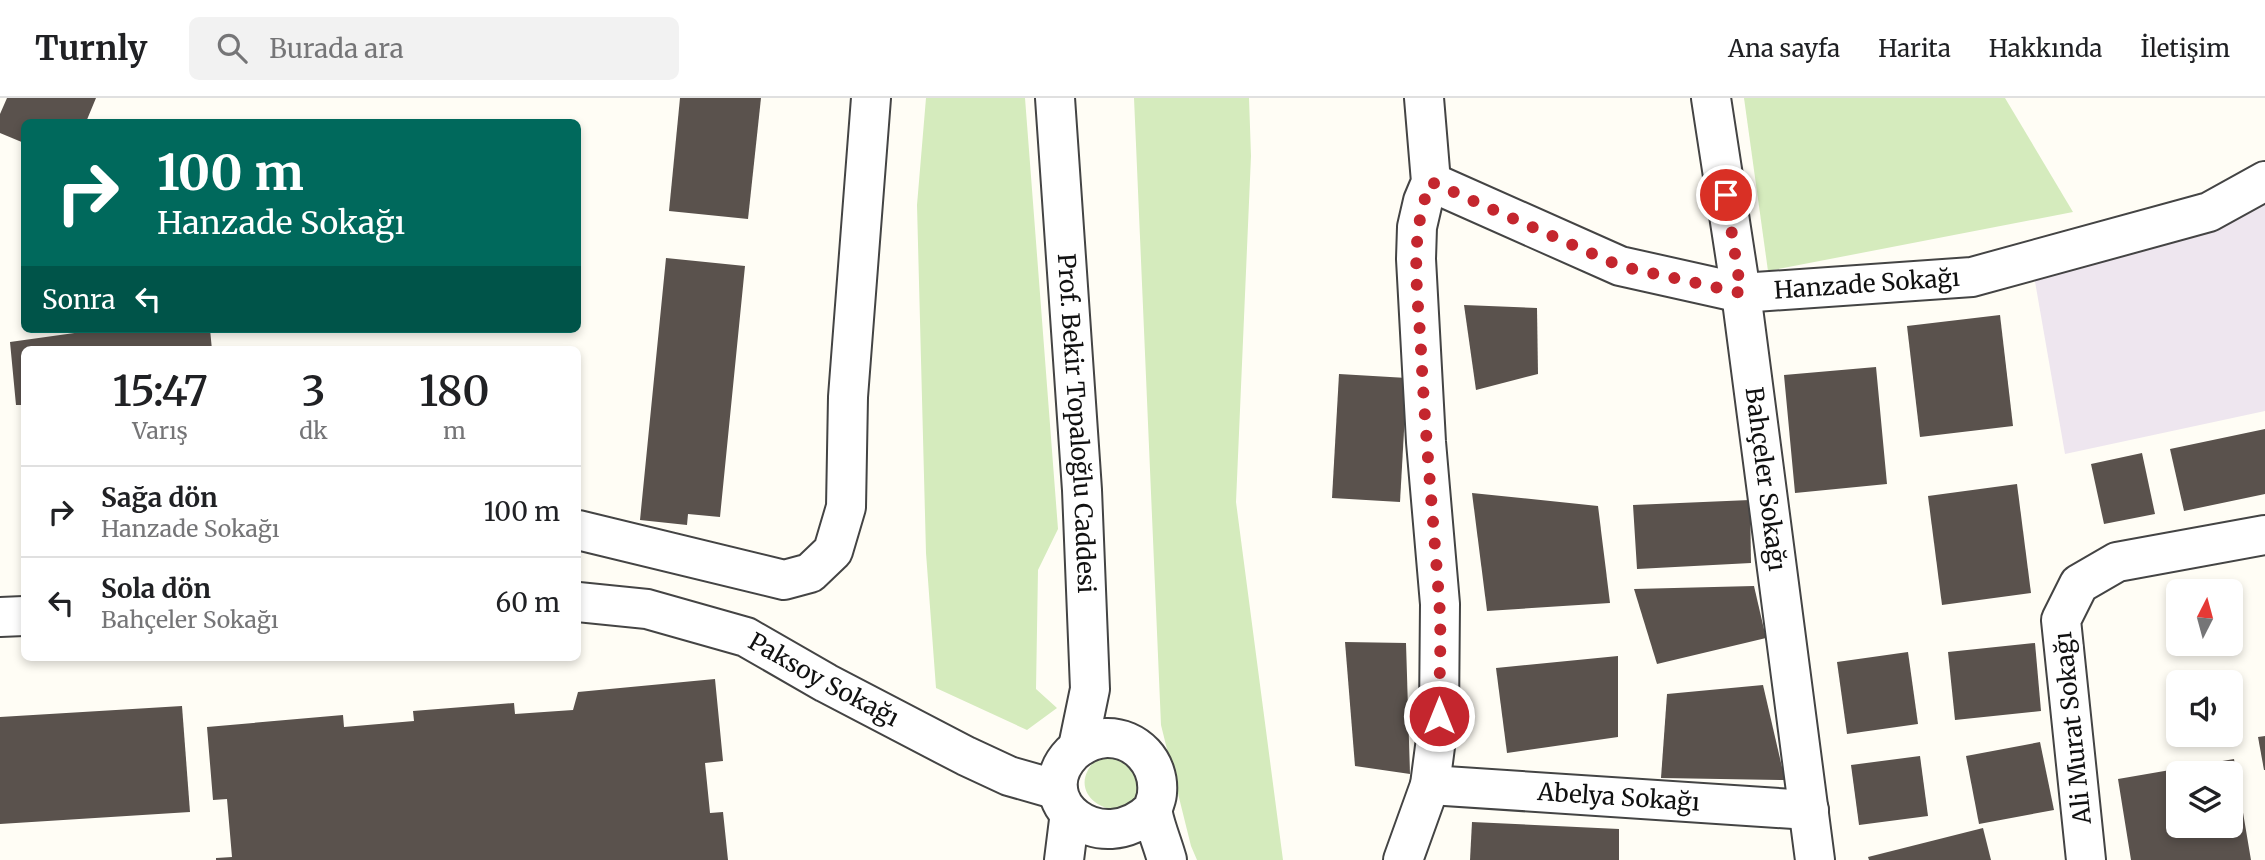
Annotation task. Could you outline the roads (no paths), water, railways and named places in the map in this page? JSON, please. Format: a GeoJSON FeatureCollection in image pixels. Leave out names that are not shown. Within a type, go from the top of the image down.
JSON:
{"type":"FeatureCollection","features":[{"type":"Feature","properties":{"kind":"street"},"geometry":{"type":"LineString","coordinates":[[581,531],[784,580],[810,573],[833,551],[846,507],[848,397],[872,98]]}},
{"type":"Feature","properties":{"kind":"street","name":"Prof. Bekir Topaloğlu Caddesi"},"geometry":{"type":"LineString","coordinates":[[1055,98],[1082,489],[1090,689],[1078,747]]}},
{"type":"Feature","properties":{"kind":"street"},"geometry":{"type":"LineString","coordinates":[[1403,860],[1430,785],[1439,716],[1440,604],[1426,442],[1416,259],[1417,227],[1431,182],[1424,98]]}},
{"type":"Feature","properties":{"kind":"street","name":"Bahçeler Sokağı"},"geometry":{"type":"LineString","coordinates":[[1711,98],[1741,293],[1815,860]]}},
{"type":"Feature","properties":{"kind":"street","name":"Hanzade Sokağı"},"geometry":{"type":"LineString","coordinates":[[1431,182],[1620,266],[1741,293],[1972,277],[2209,212],[2265,181]]}},
{"type":"Feature","properties":{"kind":"street","name":"Ali Murat Sokağı"},"geometry":{"type":"LineString","coordinates":[[2086,860],[2061,620],[2079,584],[2117,562],[2265,535]]}},
{"type":"Feature","properties":{"kind":"street","name":"Paksoy Sokağı"},"geometry":{"type":"LineString","coordinates":[[581,602],[647,609],[746,638],[826,683],[1064,805]]}},
{"type":"Feature","properties":{"kind":"street"},"geometry":{"type":"LineString","coordinates":[[0,617],[21,616]]}},
{"type":"Feature","properties":{"kind":"street"},"geometry":{"type":"LineString","coordinates":[[1064,805],[1082,830],[1097,837],[1114,837],[1129,833],[1143,824],[1153,810],[1157,794],[1151,761],[1139,749],[1125,741],[1109,738],[1092,740],[1078,747],[1066,759],[1059,774],[1064,805],[1065,860]]}},
{"type":"Feature","properties":{"kind":"street","name":"Abelya Sokağı"},"geometry":{"type":"LineString","coordinates":[[1430,785],[1809,810]]}},
{"type":"Feature","properties":{"kind":"street"},"geometry":{"type":"LineString","coordinates":[[1153,810],[1167,860]]}}]}
